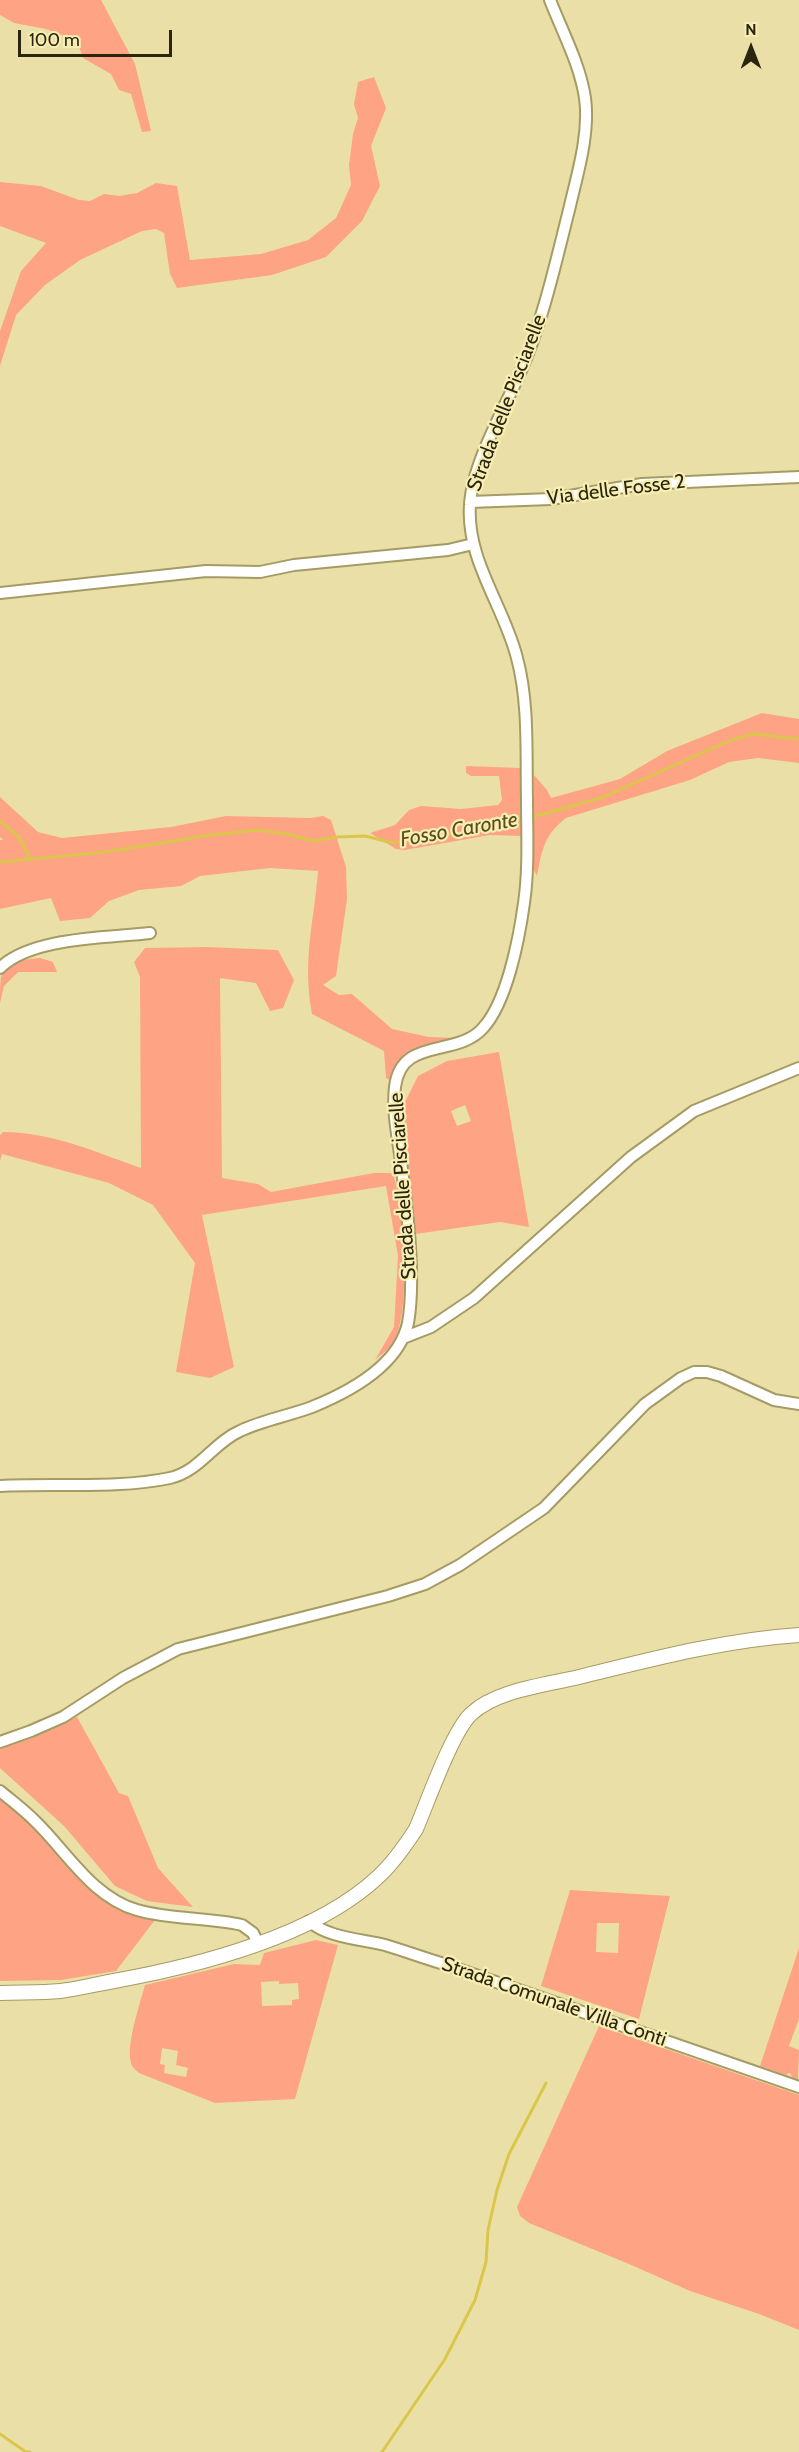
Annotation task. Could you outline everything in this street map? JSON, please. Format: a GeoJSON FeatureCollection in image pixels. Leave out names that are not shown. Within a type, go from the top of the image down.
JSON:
{"type":"FeatureCollection","features":[{"type":"Feature","properties":{"kind":"main road"},"geometry":{"type":"LineString","coordinates":[[0,1993],[59,1991],[201,1963],[258,1943],[309,1921],[360,1891],[394,1861],[416,1829],[462,1725],[484,1704],[523,1691],[693,1650],[753,1638],[799,1635]]}},
{"type":"Feature","properties":{"kind":"street","name":"Strada delle Pisciarelle"},"geometry":{"type":"LineString","coordinates":[[0,1486],[45,1483],[120,1484],[174,1477],[207,1458],[226,1439],[239,1431],[313,1407],[346,1389],[377,1370],[394,1353],[403,1338],[408,1322],[410,1281],[407,1211],[395,1110],[398,1074],[409,1059],[420,1053],[469,1040],[490,1018],[502,992],[519,931],[524,902],[527,852],[526,787],[524,708],[519,662],[474,544],[470,525],[470,502],[480,463],[532,346],[542,317],[581,155],[586,117],[584,90],[550,0]]}},
{"type":"Feature","properties":{"kind":"street","name":"Via delle Fosse 2"},"geometry":{"type":"LineString","coordinates":[[470,502],[551,499],[642,484],[799,477]]}},
{"type":"Feature","properties":{"kind":"street"},"geometry":{"type":"LineString","coordinates":[[0,593],[206,571],[260,572],[294,565],[448,550],[474,544]]}},
{"type":"Feature","properties":{"kind":"street"},"geometry":{"type":"LineString","coordinates":[[0,968],[13,957],[30,950],[72,941],[150,933]]}},
{"type":"Feature","properties":{"kind":"street"},"geometry":{"type":"LineString","coordinates":[[403,1338],[431,1327],[474,1298],[631,1157],[694,1111],[799,1068]]}},
{"type":"Feature","properties":{"kind":"street"},"geometry":{"type":"LineString","coordinates":[[0,1742],[63,1717],[123,1678],[178,1649],[388,1596],[425,1584],[460,1565],[544,1508],[645,1404],[681,1378],[694,1372],[721,1376],[774,1400],[799,1404]]}},
{"type":"Feature","properties":{"kind":"street"},"geometry":{"type":"LineString","coordinates":[[0,1791],[35,1821],[97,1888],[119,1903],[137,1910],[163,1915],[242,1925],[253,1933],[258,1943]]}},
{"type":"Feature","properties":{"kind":"street","name":"Strada Comunale Villa Conti"},"geometry":{"type":"LineString","coordinates":[[309,1921],[316,1927],[330,1932],[385,1945],[444,1964],[799,2087]]}},
{"type":"Feature","properties":{"kind":"shaded area"},"geometry":{"type":"Polygon","coordinates":[[[0,0],[101,0],[135,64],[151,131],[142,132],[131,94],[119,90],[111,74],[83,58],[77,41],[46,29],[14,23],[0,15],[0,0]]]}},
{"type":"Feature","properties":{"kind":"shaded area"},"geometry":{"type":"Polygon","coordinates":[[[374,77],[386,108],[371,146],[380,186],[362,221],[326,257],[272,275],[177,288],[170,274],[164,233],[156,229],[142,231],[80,260],[45,285],[16,315],[0,366],[0,331],[21,271],[46,243],[0,226],[0,182],[41,186],[79,200],[90,201],[104,194],[119,196],[137,193],[156,183],[177,186],[190,260],[261,254],[308,240],[336,218],[351,185],[349,165],[353,134],[358,118],[354,104],[358,82],[374,77]]]}},
{"type":"Feature","properties":{"kind":"shaded area"},"geometry":{"type":"Polygon","coordinates":[[[762,713],[799,719],[799,763],[758,758],[729,762],[690,780],[566,818],[548,837],[537,876],[534,870],[534,775],[551,798],[620,779],[667,751],[762,713]]]}},
{"type":"Feature","properties":{"kind":"shaded area"},"geometry":{"type":"Polygon","coordinates":[[[466,766],[520,768],[521,836],[490,835],[405,850],[396,849],[370,833],[395,825],[409,810],[421,806],[461,809],[498,805],[502,800],[499,776],[471,776],[466,773],[466,766]]]}},
{"type":"Feature","properties":{"kind":"shaded area"},"geometry":{"type":"Polygon","coordinates":[[[0,797],[38,832],[62,838],[171,827],[226,816],[310,818],[323,816],[331,820],[346,867],[347,899],[336,976],[323,985],[339,995],[352,994],[392,1029],[429,1037],[457,1038],[416,1049],[402,1060],[390,1080],[386,1078],[384,1051],[312,1014],[308,959],[318,871],[270,868],[200,876],[181,886],[139,890],[109,901],[90,918],[60,921],[51,898],[0,909],[0,840],[3,840],[0,837],[0,797]]]}},
{"type":"Feature","properties":{"kind":"shaded area"},"geometry":{"type":"Polygon","coordinates":[[[207,947],[278,950],[294,980],[283,1008],[270,1011],[256,983],[220,978],[222,1178],[258,1184],[271,1192],[374,1173],[393,1173],[403,1233],[403,1304],[394,1343],[375,1360],[394,1327],[398,1256],[386,1186],[202,1215],[234,1367],[210,1378],[176,1372],[195,1263],[153,1205],[109,1183],[2,1154],[0,1161],[0,1135],[3,1132],[56,1139],[141,1168],[140,977],[134,962],[145,948],[207,947]]]}},
{"type":"Feature","properties":{"kind":"shaded area"},"geometry":{"type":"Polygon","coordinates":[[[40,958],[53,962],[57,972],[18,972],[4,986],[0,1003],[1,977],[4,972],[18,962],[40,958]]]}},
{"type":"Feature","properties":{"kind":"shaded area"},"geometry":{"type":"Polygon","coordinates":[[[499,1052],[529,1227],[500,1222],[415,1234],[403,1106],[418,1076],[447,1061],[499,1052]],[[465,1105],[451,1111],[457,1126],[471,1121],[465,1105]]]}},
{"type":"Feature","properties":{"kind":"shaded area"},"geometry":{"type":"Polygon","coordinates":[[[77,1717],[119,1793],[128,1796],[158,1868],[193,1907],[147,1901],[115,1886],[64,1826],[0,1768],[0,1749],[77,1717]]]}},
{"type":"Feature","properties":{"kind":"shaded area"},"geometry":{"type":"Polygon","coordinates":[[[0,1798],[41,1835],[87,1886],[123,1912],[155,1920],[116,1971],[61,1980],[0,1981],[0,1798]]]}},
{"type":"Feature","properties":{"kind":"shaded area"},"geometry":{"type":"Polygon","coordinates":[[[570,1890],[670,1896],[639,2019],[541,1986],[570,1890]],[[597,1923],[596,1952],[618,1953],[619,1923],[597,1923]]]}},
{"type":"Feature","properties":{"kind":"shaded area"},"geometry":{"type":"Polygon","coordinates":[[[316,1940],[338,1945],[295,2099],[215,2103],[139,2073],[132,2066],[131,2038],[145,1985],[234,1964],[260,1965],[264,1953],[316,1940]],[[279,1981],[261,1982],[262,2006],[292,2005],[292,2000],[299,1999],[298,1983],[279,1984],[279,1981]],[[162,2048],[160,2064],[165,2065],[164,2073],[186,2077],[188,2068],[176,2065],[178,2051],[162,2048]]]}},
{"type":"Feature","properties":{"kind":"shaded area"},"geometry":{"type":"Polygon","coordinates":[[[799,1948],[799,2019],[789,2046],[799,2050],[798,2080],[792,2078],[789,2073],[786,2075],[760,2066],[799,1948]]]}},
{"type":"Feature","properties":{"kind":"shaded area"},"geometry":{"type":"Polygon","coordinates":[[[599,2026],[799,2095],[799,2330],[690,2291],[529,2223],[520,2216],[517,2207],[599,2026]]]}},
{"type":"Feature","properties":{"kind":"waterway","name":"Fosso Caronte"},"geometry":{"type":"LineString","coordinates":[[0,862],[105,852],[257,830],[287,834],[313,841],[365,836],[393,843],[488,829],[601,798],[731,740],[754,734],[799,739]]}},
{"type":"Feature","properties":{"kind":"waterway"},"geometry":{"type":"LineString","coordinates":[[0,821],[20,838],[30,859]]}},
{"type":"Feature","properties":{"kind":"waterway"},"geometry":{"type":"LineString","coordinates":[[382,2452],[445,2359],[475,2300],[486,2262],[488,2230],[497,2190],[509,2154],[546,2083]]}},
{"type":"Feature","properties":{"kind":"waterway"},"geometry":{"type":"LineString","coordinates":[[0,2434],[26,2452],[30,2452]]}}]}
